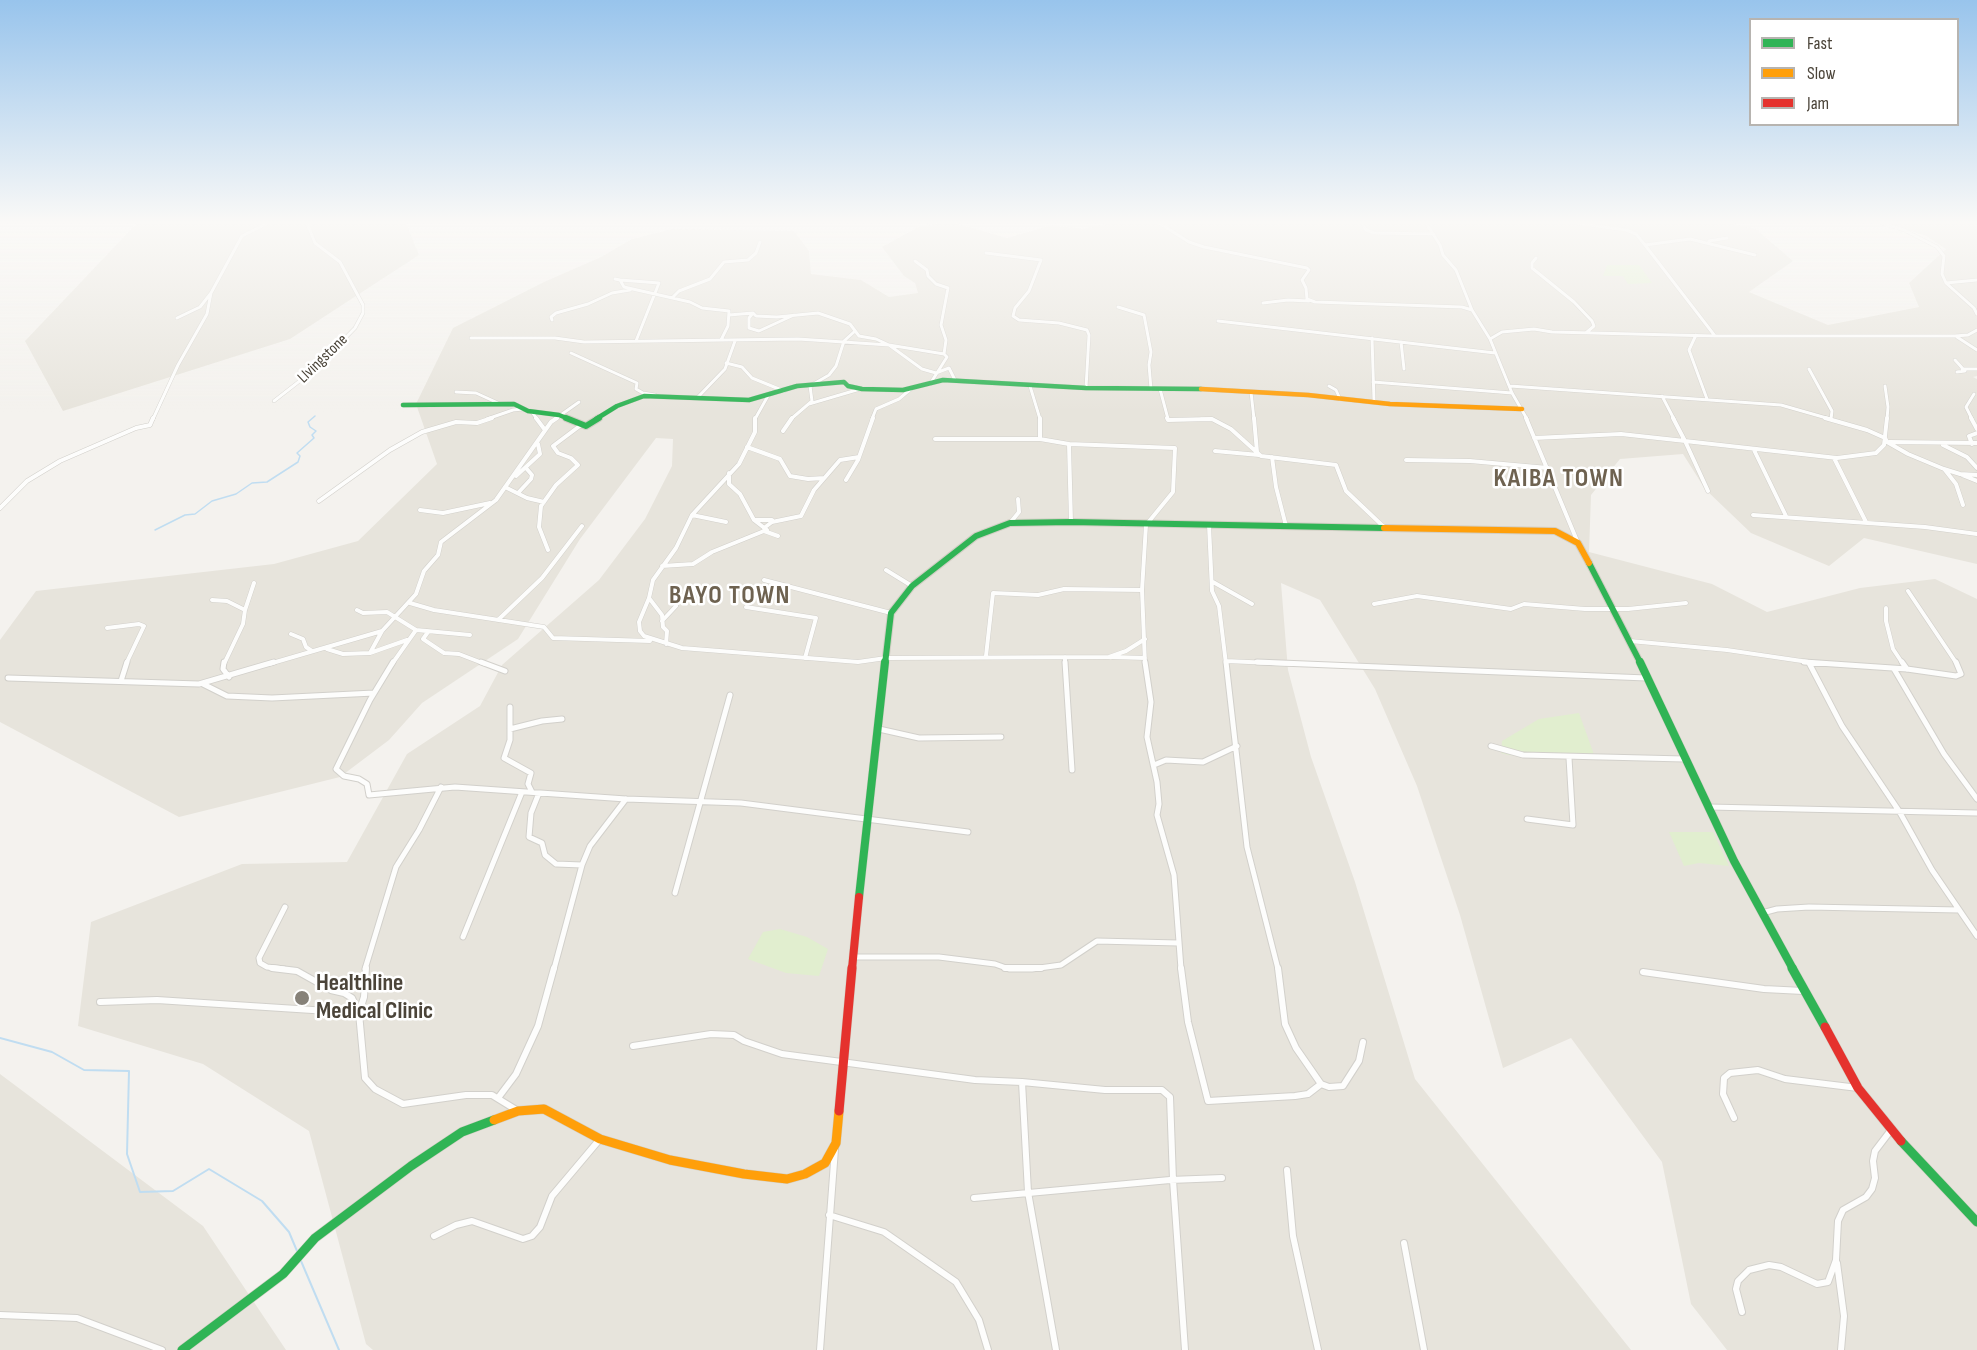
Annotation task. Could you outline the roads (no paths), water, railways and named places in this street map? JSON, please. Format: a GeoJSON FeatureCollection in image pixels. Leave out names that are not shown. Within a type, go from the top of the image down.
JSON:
{"type":"FeatureCollection","features":[{"type":"Feature","properties":{"kind":"main road"},"geometry":{"type":"LineString","coordinates":[[403,405],[514,404],[532,412],[559,415],[581,425],[589,426],[617,406],[644,396],[749,400],[797,386],[844,382],[860,389],[912,388],[943,380],[955,380],[1030,386],[1251,393],[1522,409]]}},
{"type":"Feature","properties":{"kind":"main road"},"geometry":{"type":"LineString","coordinates":[[182,1350],[284,1274],[315,1238],[411,1166],[462,1132],[518,1111],[544,1109],[600,1139],[670,1160],[744,1174],[787,1179],[806,1174],[825,1163],[836,1143],[866,818],[879,729],[891,613],[912,586],[976,536],[1010,523],[1071,522],[1555,531],[1578,543],[1630,641],[1734,861],[1858,1088],[1891,1130],[1977,1222]]}},
{"type":"Feature","properties":{"kind":"street"},"geometry":{"type":"LineString","coordinates":[[177,318],[200,307],[215,286]]}},
{"type":"Feature","properties":{"kind":"street","name":"LIvingstone"},"geometry":{"type":"LineString","coordinates":[[274,402],[315,369],[355,328],[363,313],[363,305],[353,286]]}},
{"type":"Feature","properties":{"kind":"street"},"geometry":{"type":"LineString","coordinates":[[624,286],[690,302],[702,308],[729,310],[726,331],[721,340]]}},
{"type":"Feature","properties":{"kind":"street"},"geometry":{"type":"LineString","coordinates":[[636,341],[659,286]]}},
{"type":"Feature","properties":{"kind":"street"},"geometry":{"type":"LineString","coordinates":[[672,298],[679,291],[692,286]]}},
{"type":"Feature","properties":{"kind":"street"},"geometry":{"type":"LineString","coordinates":[[930,384],[947,357],[944,354],[946,340],[940,325],[948,288],[942,286]]}},
{"type":"Feature","properties":{"kind":"street"},"geometry":{"type":"LineString","coordinates":[[1031,286],[1015,308],[1013,316],[1019,320],[1059,323],[1087,330],[1089,335],[1086,388]]}},
{"type":"Feature","properties":{"kind":"street"},"geometry":{"type":"LineString","coordinates":[[1305,286],[1307,299],[1312,301]]}},
{"type":"Feature","properties":{"kind":"street"},"geometry":{"type":"LineString","coordinates":[[1461,286],[1472,310],[1490,339],[1512,393],[1522,409],[1578,543]]}},
{"type":"Feature","properties":{"kind":"street"},"geometry":{"type":"LineString","coordinates":[[1555,286],[1575,302],[1592,321],[1594,326],[1584,333]]}},
{"type":"Feature","properties":{"kind":"street"},"geometry":{"type":"LineString","coordinates":[[1677,286],[1715,336]]}},
{"type":"Feature","properties":{"kind":"street"},"geometry":{"type":"LineString","coordinates":[[1949,286],[1957,296],[1974,308],[1977,314]]}},
{"type":"Feature","properties":{"kind":"street"},"geometry":{"type":"LineString","coordinates":[[552,320],[551,317],[556,313],[588,304],[620,291],[633,290]]}},
{"type":"Feature","properties":{"kind":"street"},"geometry":{"type":"LineString","coordinates":[[0,508],[27,480],[60,462],[136,428],[150,425],[178,365],[207,314],[211,293]]}},
{"type":"Feature","properties":{"kind":"street"},"geometry":{"type":"LineString","coordinates":[[1263,303],[1288,300],[1462,307],[1472,310]]}},
{"type":"Feature","properties":{"kind":"street"},"geometry":{"type":"LineString","coordinates":[[1118,307],[1144,315],[1151,352],[1149,364],[1151,389]]}},
{"type":"Feature","properties":{"kind":"street"},"geometry":{"type":"LineString","coordinates":[[729,315],[753,313],[756,316],[777,317],[818,313],[850,324],[859,336],[876,339],[889,345],[922,369],[936,373],[949,368],[955,380]]}},
{"type":"Feature","properties":{"kind":"street"},"geometry":{"type":"LineString","coordinates":[[753,313],[749,318],[749,328],[759,331],[796,314]]}},
{"type":"Feature","properties":{"kind":"street"},"geometry":{"type":"LineString","coordinates":[[1218,321],[1495,353]]}},
{"type":"Feature","properties":{"kind":"street"},"geometry":{"type":"LineString","coordinates":[[1490,339],[1502,332],[1534,328],[1584,333],[1715,336],[1955,336],[1968,335],[1977,330]]}},
{"type":"Feature","properties":{"kind":"street"},"geometry":{"type":"LineString","coordinates":[[809,404],[812,396],[810,386],[824,379],[833,370],[844,341],[855,331]]}},
{"type":"Feature","properties":{"kind":"street"},"geometry":{"type":"LineString","coordinates":[[1696,335],[1689,350],[1707,399]]}},
{"type":"Feature","properties":{"kind":"street"},"geometry":{"type":"LineString","coordinates":[[1955,336],[1977,350]]}},
{"type":"Feature","properties":{"kind":"street"},"geometry":{"type":"LineString","coordinates":[[471,339],[555,338],[584,342],[844,341],[878,346],[889,345],[944,354]]}},
{"type":"Feature","properties":{"kind":"street"},"geometry":{"type":"LineString","coordinates":[[1372,338],[1374,401]]}},
{"type":"Feature","properties":{"kind":"street"},"geometry":{"type":"LineString","coordinates":[[698,397],[724,369],[735,341]]}},
{"type":"Feature","properties":{"kind":"street"},"geometry":{"type":"LineString","coordinates":[[1401,342],[1404,369]]}},
{"type":"Feature","properties":{"kind":"street"},"geometry":{"type":"LineString","coordinates":[[572,353],[637,383],[636,389],[643,393],[663,396]]}},
{"type":"Feature","properties":{"kind":"street"},"geometry":{"type":"LineString","coordinates":[[1955,360],[1965,371],[1958,372]]}},
{"type":"Feature","properties":{"kind":"street"},"geometry":{"type":"LineString","coordinates":[[726,363],[742,367],[752,378],[784,391]]}},
{"type":"Feature","properties":{"kind":"street"},"geometry":{"type":"LineString","coordinates":[[1809,369],[1832,411],[1831,419]]}},
{"type":"Feature","properties":{"kind":"street"},"geometry":{"type":"LineString","coordinates":[[1962,369],[1977,369]]}},
{"type":"Feature","properties":{"kind":"street"},"geometry":{"type":"LineString","coordinates":[[1373,382],[1512,393]]}},
{"type":"Feature","properties":{"kind":"street"},"geometry":{"type":"LineString","coordinates":[[1030,386],[1040,417],[1040,439]]}},
{"type":"Feature","properties":{"kind":"street"},"geometry":{"type":"LineString","coordinates":[[1329,386],[1336,390],[1340,399]]}},
{"type":"Feature","properties":{"kind":"street"},"geometry":{"type":"LineString","coordinates":[[1510,386],[1781,405],[1831,419],[1886,440],[1944,469],[1977,481]]}},
{"type":"Feature","properties":{"kind":"street"},"geometry":{"type":"LineString","coordinates":[[1534,438],[1621,434],[1834,458],[1856,457],[1876,453],[1884,445],[1888,407],[1885,386]]}},
{"type":"Feature","properties":{"kind":"street"},"geometry":{"type":"LineString","coordinates":[[846,480],[859,457],[876,409],[898,399],[912,388]]}},
{"type":"Feature","properties":{"kind":"street"},"geometry":{"type":"LineString","coordinates":[[783,431],[794,414],[809,404],[860,389]]}},
{"type":"Feature","properties":{"kind":"street"},"geometry":{"type":"LineString","coordinates":[[1160,389],[1166,419],[1215,420],[1231,429],[1258,453]]}},
{"type":"Feature","properties":{"kind":"street"},"geometry":{"type":"LineString","coordinates":[[456,392],[476,393],[498,403]]}},
{"type":"Feature","properties":{"kind":"street"},"geometry":{"type":"LineString","coordinates":[[1251,393],[1258,453]]}},
{"type":"Feature","properties":{"kind":"street"},"geometry":{"type":"LineString","coordinates":[[653,641],[640,632],[639,622],[649,598],[653,580],[671,555],[692,515],[739,464],[755,432],[755,416],[769,394]]}},
{"type":"Feature","properties":{"kind":"street"},"geometry":{"type":"LineString","coordinates":[[1970,444],[1969,436],[1977,431],[1966,407],[1974,394]]}},
{"type":"Feature","properties":{"kind":"street"},"geometry":{"type":"LineString","coordinates":[[1662,396],[1708,490]]}},
{"type":"Feature","properties":{"kind":"street"},"geometry":{"type":"LineString","coordinates":[[370,653],[382,631],[416,594],[424,571],[438,555],[441,542],[492,503],[538,443],[545,430],[559,415],[579,402]]}},
{"type":"Feature","properties":{"kind":"street"},"geometry":{"type":"LineString","coordinates":[[319,501],[390,450],[423,432],[456,422],[477,423],[513,410],[523,409]]}},
{"type":"Feature","properties":{"kind":"street"},"geometry":{"type":"LineString","coordinates":[[532,412],[545,430]]}},
{"type":"Feature","properties":{"kind":"street"},"geometry":{"type":"LineString","coordinates":[[548,550],[539,527],[541,506],[556,485],[578,465],[571,458],[558,453],[553,446],[581,425]]}},
{"type":"Feature","properties":{"kind":"street"},"geometry":{"type":"LineString","coordinates":[[935,439],[1040,439],[1070,444],[1175,448],[1173,492],[1146,525],[1142,590],[1145,658],[1151,702],[1147,737],[1154,765],[1159,804],[1157,815],[1174,874],[1178,943],[1188,1022],[1208,1101],[1295,1096],[1308,1094],[1321,1084]]}},
{"type":"Feature","properties":{"kind":"street"},"geometry":{"type":"LineString","coordinates":[[1886,440],[1977,445]]}},
{"type":"Feature","properties":{"kind":"street"},"geometry":{"type":"LineString","coordinates":[[509,481],[540,454],[538,443]]}},
{"type":"Feature","properties":{"kind":"street"},"geometry":{"type":"LineString","coordinates":[[1070,444],[1071,522]]}},
{"type":"Feature","properties":{"kind":"street"},"geometry":{"type":"LineString","coordinates":[[1940,444],[1967,457],[1977,468]]}},
{"type":"Feature","properties":{"kind":"street"},"geometry":{"type":"LineString","coordinates":[[747,447],[780,459],[790,476],[817,480],[826,477]]}},
{"type":"Feature","properties":{"kind":"street"},"geometry":{"type":"LineString","coordinates":[[1754,450],[1786,516]]}},
{"type":"Feature","properties":{"kind":"street"},"geometry":{"type":"LineString","coordinates":[[1215,451],[1258,453],[1272,457],[1336,465],[1346,490],[1386,528]]}},
{"type":"Feature","properties":{"kind":"street"},"geometry":{"type":"LineString","coordinates":[[754,520],[795,519],[801,516],[814,490],[840,460],[859,457]]}},
{"type":"Feature","properties":{"kind":"street"},"geometry":{"type":"LineString","coordinates":[[1272,457],[1276,487],[1286,526]]}},
{"type":"Feature","properties":{"kind":"street"},"geometry":{"type":"LineString","coordinates":[[1834,458],[1866,522]]}},
{"type":"Feature","properties":{"kind":"street"},"geometry":{"type":"LineString","coordinates":[[1406,460],[1548,468]]}},
{"type":"Feature","properties":{"kind":"street"},"geometry":{"type":"LineString","coordinates":[[518,493],[531,479],[532,475],[526,468]]}},
{"type":"Feature","properties":{"kind":"street"},"geometry":{"type":"LineString","coordinates":[[1944,469],[1956,484],[1963,504]]}},
{"type":"Feature","properties":{"kind":"street"},"geometry":{"type":"LineString","coordinates":[[729,473],[729,484],[740,495],[754,520],[778,536]]}},
{"type":"Feature","properties":{"kind":"street"},"geometry":{"type":"LineString","coordinates":[[1960,474],[1977,475]]}},
{"type":"Feature","properties":{"kind":"street"},"geometry":{"type":"LineString","coordinates":[[505,487],[544,502]]}},
{"type":"Feature","properties":{"kind":"street"},"geometry":{"type":"LineString","coordinates":[[1010,523],[1019,512],[1018,499]]}},
{"type":"Feature","properties":{"kind":"street"},"geometry":{"type":"LineString","coordinates":[[420,510],[443,513],[492,503]]}},
{"type":"Feature","properties":{"kind":"street"},"geometry":{"type":"LineString","coordinates":[[1753,514],[1866,522],[1977,534]]}},
{"type":"Feature","properties":{"kind":"street"},"geometry":{"type":"LineString","coordinates":[[692,515],[726,522]]}},
{"type":"Feature","properties":{"kind":"street"},"geometry":{"type":"LineString","coordinates":[[764,528],[777,520]]}},
{"type":"Feature","properties":{"kind":"street"},"geometry":{"type":"LineString","coordinates":[[1209,525],[1214,598],[1219,606],[1247,847],[1279,973],[1285,1023],[1296,1048],[1321,1084],[1336,1088],[1343,1086],[1359,1061],[1363,1042]]}},
{"type":"Feature","properties":{"kind":"street"},"geometry":{"type":"LineString","coordinates":[[499,619],[542,578],[582,526]]}},
{"type":"Feature","properties":{"kind":"street"},"geometry":{"type":"LineString","coordinates":[[662,566],[693,564],[733,543],[760,533],[770,532]]}},
{"type":"Feature","properties":{"kind":"street"},"geometry":{"type":"LineString","coordinates":[[671,555],[679,565]]}},
{"type":"Feature","properties":{"kind":"street"},"geometry":{"type":"LineString","coordinates":[[886,570],[912,586]]}},
{"type":"Feature","properties":{"kind":"street"},"geometry":{"type":"LineString","coordinates":[[764,580],[798,590],[832,596],[854,606],[891,613]]}},
{"type":"Feature","properties":{"kind":"street"},"geometry":{"type":"LineString","coordinates":[[1213,582],[1252,604]]}},
{"type":"Feature","properties":{"kind":"street"},"geometry":{"type":"LineString","coordinates":[[228,677],[223,669],[225,660],[243,624],[245,609],[254,583]]}},
{"type":"Feature","properties":{"kind":"street"},"geometry":{"type":"LineString","coordinates":[[986,656],[994,593],[1038,595],[1064,589],[1142,590]]}},
{"type":"Feature","properties":{"kind":"street"},"geometry":{"type":"LineString","coordinates":[[1630,641],[1727,650],[1809,663],[1961,674],[1960,668],[1908,591]]}},
{"type":"Feature","properties":{"kind":"street"},"geometry":{"type":"LineString","coordinates":[[1374,604],[1416,596],[1511,609],[1524,604],[1613,609],[1686,603]]}},
{"type":"Feature","properties":{"kind":"street"},"geometry":{"type":"LineString","coordinates":[[649,598],[659,610],[663,627],[667,631],[666,644]]}},
{"type":"Feature","properties":{"kind":"street"},"geometry":{"type":"LineString","coordinates":[[212,600],[228,601],[245,609]]}},
{"type":"Feature","properties":{"kind":"street"},"geometry":{"type":"LineString","coordinates":[[410,603],[434,610],[544,627],[553,638],[653,641],[682,648],[858,662],[885,658],[986,656],[1145,658]]}},
{"type":"Feature","properties":{"kind":"street"},"geometry":{"type":"LineString","coordinates":[[662,621],[676,606]]}},
{"type":"Feature","properties":{"kind":"street"},"geometry":{"type":"LineString","coordinates":[[746,607],[816,618],[805,658]]}},
{"type":"Feature","properties":{"kind":"street"},"geometry":{"type":"LineString","coordinates":[[1886,608],[1886,621],[1893,649],[1907,669]]}},
{"type":"Feature","properties":{"kind":"street"},"geometry":{"type":"LineString","coordinates":[[357,610],[367,614],[387,612],[416,630],[470,635]]}},
{"type":"Feature","properties":{"kind":"street"},"geometry":{"type":"LineString","coordinates":[[107,628],[139,624],[144,626],[128,660],[122,681]]}},
{"type":"Feature","properties":{"kind":"street"},"geometry":{"type":"LineString","coordinates":[[416,630],[406,640],[374,693],[336,769],[339,773],[367,784],[369,795],[441,788],[759,804],[968,832]]}},
{"type":"Feature","properties":{"kind":"street"},"geometry":{"type":"LineString","coordinates":[[8,678],[122,681],[189,686],[228,677],[312,651],[327,649],[382,631]]}},
{"type":"Feature","properties":{"kind":"street"},"geometry":{"type":"LineString","coordinates":[[428,632],[423,639],[444,652],[459,654],[505,671]]}},
{"type":"Feature","properties":{"kind":"street"},"geometry":{"type":"LineString","coordinates":[[291,634],[303,639],[306,647],[312,651]]}},
{"type":"Feature","properties":{"kind":"street"},"geometry":{"type":"LineString","coordinates":[[1109,657],[1126,651],[1145,639]]}},
{"type":"Feature","properties":{"kind":"street"},"geometry":{"type":"LineString","coordinates":[[327,649],[343,654],[370,653],[406,640]]}},
{"type":"Feature","properties":{"kind":"street"},"geometry":{"type":"LineString","coordinates":[[1065,657],[1072,770]]}},
{"type":"Feature","properties":{"kind":"street"},"geometry":{"type":"LineString","coordinates":[[1226,661],[1646,678]]}},
{"type":"Feature","properties":{"kind":"street"},"geometry":{"type":"LineString","coordinates":[[1809,663],[1842,726],[1899,811],[1932,870],[1977,936]]}},
{"type":"Feature","properties":{"kind":"street"},"geometry":{"type":"LineString","coordinates":[[1894,669],[1944,754],[1977,799]]}},
{"type":"Feature","properties":{"kind":"street"},"geometry":{"type":"LineString","coordinates":[[203,684],[227,696],[272,698],[374,693]]}},
{"type":"Feature","properties":{"kind":"street"},"geometry":{"type":"LineString","coordinates":[[675,892],[730,695]]}},
{"type":"Feature","properties":{"kind":"street"},"geometry":{"type":"LineString","coordinates":[[510,707],[510,729],[504,758],[531,773],[528,784],[535,793],[529,837],[542,843],[545,855],[556,864],[582,865]]}},
{"type":"Feature","properties":{"kind":"street"},"geometry":{"type":"LineString","coordinates":[[510,729],[542,721],[562,719]]}},
{"type":"Feature","properties":{"kind":"street"},"geometry":{"type":"LineString","coordinates":[[879,729],[919,738],[1001,737]]}},
{"type":"Feature","properties":{"kind":"street"},"geometry":{"type":"LineString","coordinates":[[1154,765],[1166,760],[1203,762],[1237,746]]}},
{"type":"Feature","properties":{"kind":"street"},"geometry":{"type":"LineString","coordinates":[[1491,746],[1524,755],[1569,758],[1684,759]]}},
{"type":"Feature","properties":{"kind":"street"},"geometry":{"type":"LineString","coordinates":[[1527,819],[1573,825],[1569,758]]}},
{"type":"Feature","properties":{"kind":"street"},"geometry":{"type":"LineString","coordinates":[[441,788],[396,867],[365,970],[364,991],[359,1013],[365,1078],[387,1098],[403,1104],[466,1095],[492,1095],[518,1111]]}},
{"type":"Feature","properties":{"kind":"street"},"geometry":{"type":"LineString","coordinates":[[463,937],[522,792]]}},
{"type":"Feature","properties":{"kind":"street"},"geometry":{"type":"LineString","coordinates":[[498,1098],[516,1074],[538,1026],[582,865],[590,846],[626,799]]}},
{"type":"Feature","properties":{"kind":"street"},"geometry":{"type":"LineString","coordinates":[[1709,807],[1977,813]]}},
{"type":"Feature","properties":{"kind":"street"},"geometry":{"type":"LineString","coordinates":[[285,907],[259,958],[260,963],[267,967],[297,971],[331,990],[344,993],[352,998],[359,1013]]}},
{"type":"Feature","properties":{"kind":"street"},"geometry":{"type":"LineString","coordinates":[[1762,913],[1777,909],[1819,907],[1959,910]]}},
{"type":"Feature","properties":{"kind":"street"},"geometry":{"type":"LineString","coordinates":[[854,957],[939,957],[995,964],[1010,969],[1032,969],[1061,965],[1097,941],[1178,943]]}},
{"type":"Feature","properties":{"kind":"street"},"geometry":{"type":"LineString","coordinates":[[1643,972],[1764,989],[1806,992]]}},
{"type":"Feature","properties":{"kind":"street"},"geometry":{"type":"LineString","coordinates":[[100,1002],[176,1001],[359,1013]]}},
{"type":"Feature","properties":{"kind":"street"},"geometry":{"type":"LineString","coordinates":[[633,1046],[711,1034],[734,1035],[744,1041],[782,1054],[845,1064],[975,1080],[1105,1090],[1162,1090],[1167,1092],[1170,1097],[1173,1180],[1185,1350]]}},
{"type":"Feature","properties":{"kind":"street"},"geometry":{"type":"LineString","coordinates":[[1734,1118],[1723,1094],[1724,1078],[1730,1073],[1758,1070],[1785,1079],[1858,1088]]}},
{"type":"Feature","properties":{"kind":"street"},"geometry":{"type":"LineString","coordinates":[[1022,1082],[1028,1192],[1056,1350]]}},
{"type":"Feature","properties":{"kind":"street"},"geometry":{"type":"LineString","coordinates":[[1841,1350],[1844,1316],[1836,1260],[1838,1221],[1842,1210],[1866,1197],[1872,1189],[1875,1178],[1875,1151],[1891,1130]]}},
{"type":"Feature","properties":{"kind":"street"},"geometry":{"type":"LineString","coordinates":[[435,1236],[456,1225],[472,1221],[523,1239],[532,1236],[540,1227],[552,1196],[600,1139]]}},
{"type":"Feature","properties":{"kind":"street"},"geometry":{"type":"LineString","coordinates":[[820,1350],[836,1143]]}},
{"type":"Feature","properties":{"kind":"street"},"geometry":{"type":"LineString","coordinates":[[1287,1170],[1293,1236],[1318,1350]]}},
{"type":"Feature","properties":{"kind":"street"},"geometry":{"type":"LineString","coordinates":[[974,1198],[1173,1180],[1222,1178]]}},
{"type":"Feature","properties":{"kind":"street"},"geometry":{"type":"LineString","coordinates":[[829,1215],[884,1232],[956,1282],[979,1320],[988,1350]]}},
{"type":"Feature","properties":{"kind":"street"},"geometry":{"type":"LineString","coordinates":[[1404,1243],[1424,1350]]}},
{"type":"Feature","properties":{"kind":"street"},"geometry":{"type":"LineString","coordinates":[[1742,1312],[1736,1289],[1738,1281],[1749,1270],[1769,1265],[1781,1267],[1817,1284],[1828,1282],[1836,1260]]}},
{"type":"Feature","properties":{"kind":"street"},"geometry":{"type":"LineString","coordinates":[[0,1315],[77,1318],[162,1350]]}},
{"type":"Feature","properties":{"kind":"waterway"},"geometry":{"type":"LineString","coordinates":[[155,530],[185,515],[195,514],[212,501],[236,494],[252,483],[267,482],[298,462],[300,456],[297,453],[314,438],[312,435],[316,431],[310,427],[308,422],[315,416]]}},
{"type":"Feature","properties":{"kind":"waterway"},"geometry":{"type":"LineString","coordinates":[[0,1038],[52,1052],[84,1070],[129,1071],[127,1154],[140,1192],[173,1191],[209,1169],[262,1201],[289,1232],[297,1251]]}},
{"type":"Feature","properties":{"kind":"waterway"},"geometry":{"type":"LineString","coordinates":[[301,1261],[339,1350]]}},
{"type":"Feature","properties":{"kind":"place","name":"Healthline Medical Clinic"},"geometry":{"type":"Point","coordinates":[302,998]}},
{"type":"Feature","properties":{"kind":"district","name":"KAIBA TOWN"},"geometry":{"type":"Point","coordinates":[1559,479]}},
{"type":"Feature","properties":{"kind":"district","name":"BAYO TOWN"},"geometry":{"type":"Point","coordinates":[730,596]}}]}
